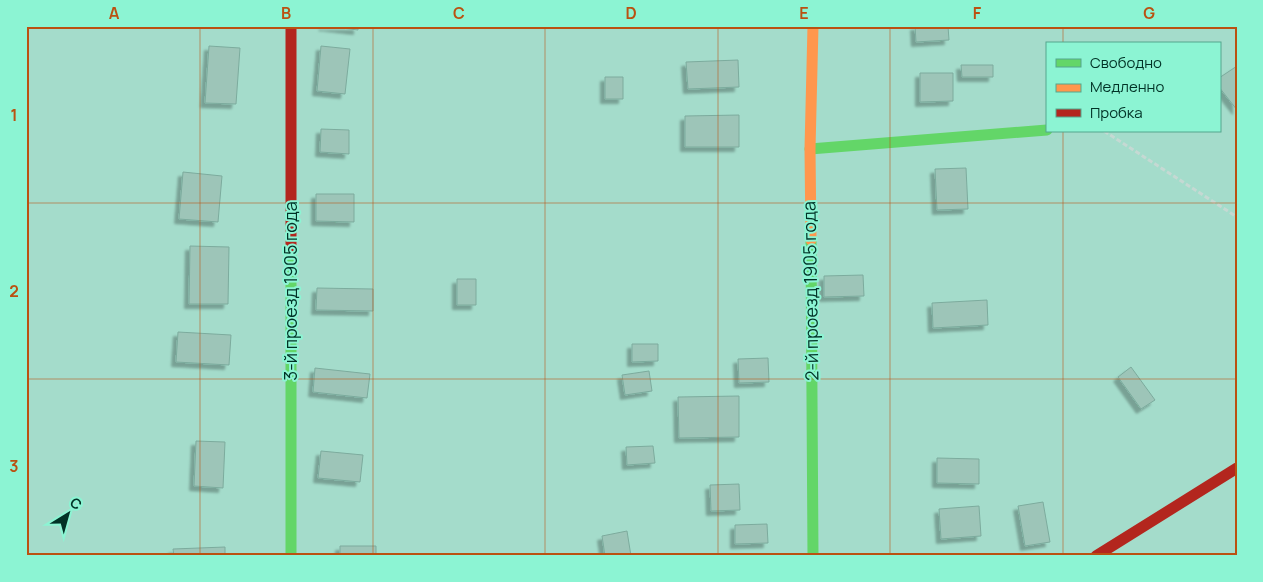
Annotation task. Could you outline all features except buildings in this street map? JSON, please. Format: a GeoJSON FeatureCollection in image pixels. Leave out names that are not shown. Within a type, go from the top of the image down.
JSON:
{"type":"FeatureCollection","features":[{"type":"Feature","properties":{"kind":"street","name":"3-й проезд 1905 года"},"geometry":{"type":"LineString","coordinates":[[291,26],[291,556]]}},
{"type":"Feature","properties":{"kind":"street","name":"2-й проезд 1905 года"},"geometry":{"type":"LineString","coordinates":[[813,26],[810,149],[814,556]]}},
{"type":"Feature","properties":{"kind":"street"},"geometry":{"type":"LineString","coordinates":[[810,149],[1046,130]]}},
{"type":"Feature","properties":{"kind":"street"},"geometry":{"type":"LineString","coordinates":[[1096,556],[1237,468]]}},
{"type":"Feature","properties":{"kind":"path"},"geometry":{"type":"LineString","coordinates":[[1106,132],[1237,217]]}},
{"type":"Feature","properties":{"kind":"traffic: fast"},"geometry":{"type":"LineString","coordinates":[[810,149],[1046,130]]}},
{"type":"Feature","properties":{"kind":"traffic: fast"},"geometry":{"type":"LineString","coordinates":[[811,240],[813,556]]}},
{"type":"Feature","properties":{"kind":"traffic: fast"},"geometry":{"type":"LineString","coordinates":[[291,252],[291,556]]}},
{"type":"Feature","properties":{"kind":"traffic: slow"},"geometry":{"type":"LineString","coordinates":[[811,240],[810,149],[813,26]]}},
{"type":"Feature","properties":{"kind":"traffic: jam"},"geometry":{"type":"LineString","coordinates":[[291,26],[291,252]]}},
{"type":"Feature","properties":{"kind":"traffic: jam"},"geometry":{"type":"LineString","coordinates":[[1096,556],[1237,468]]}}]}
